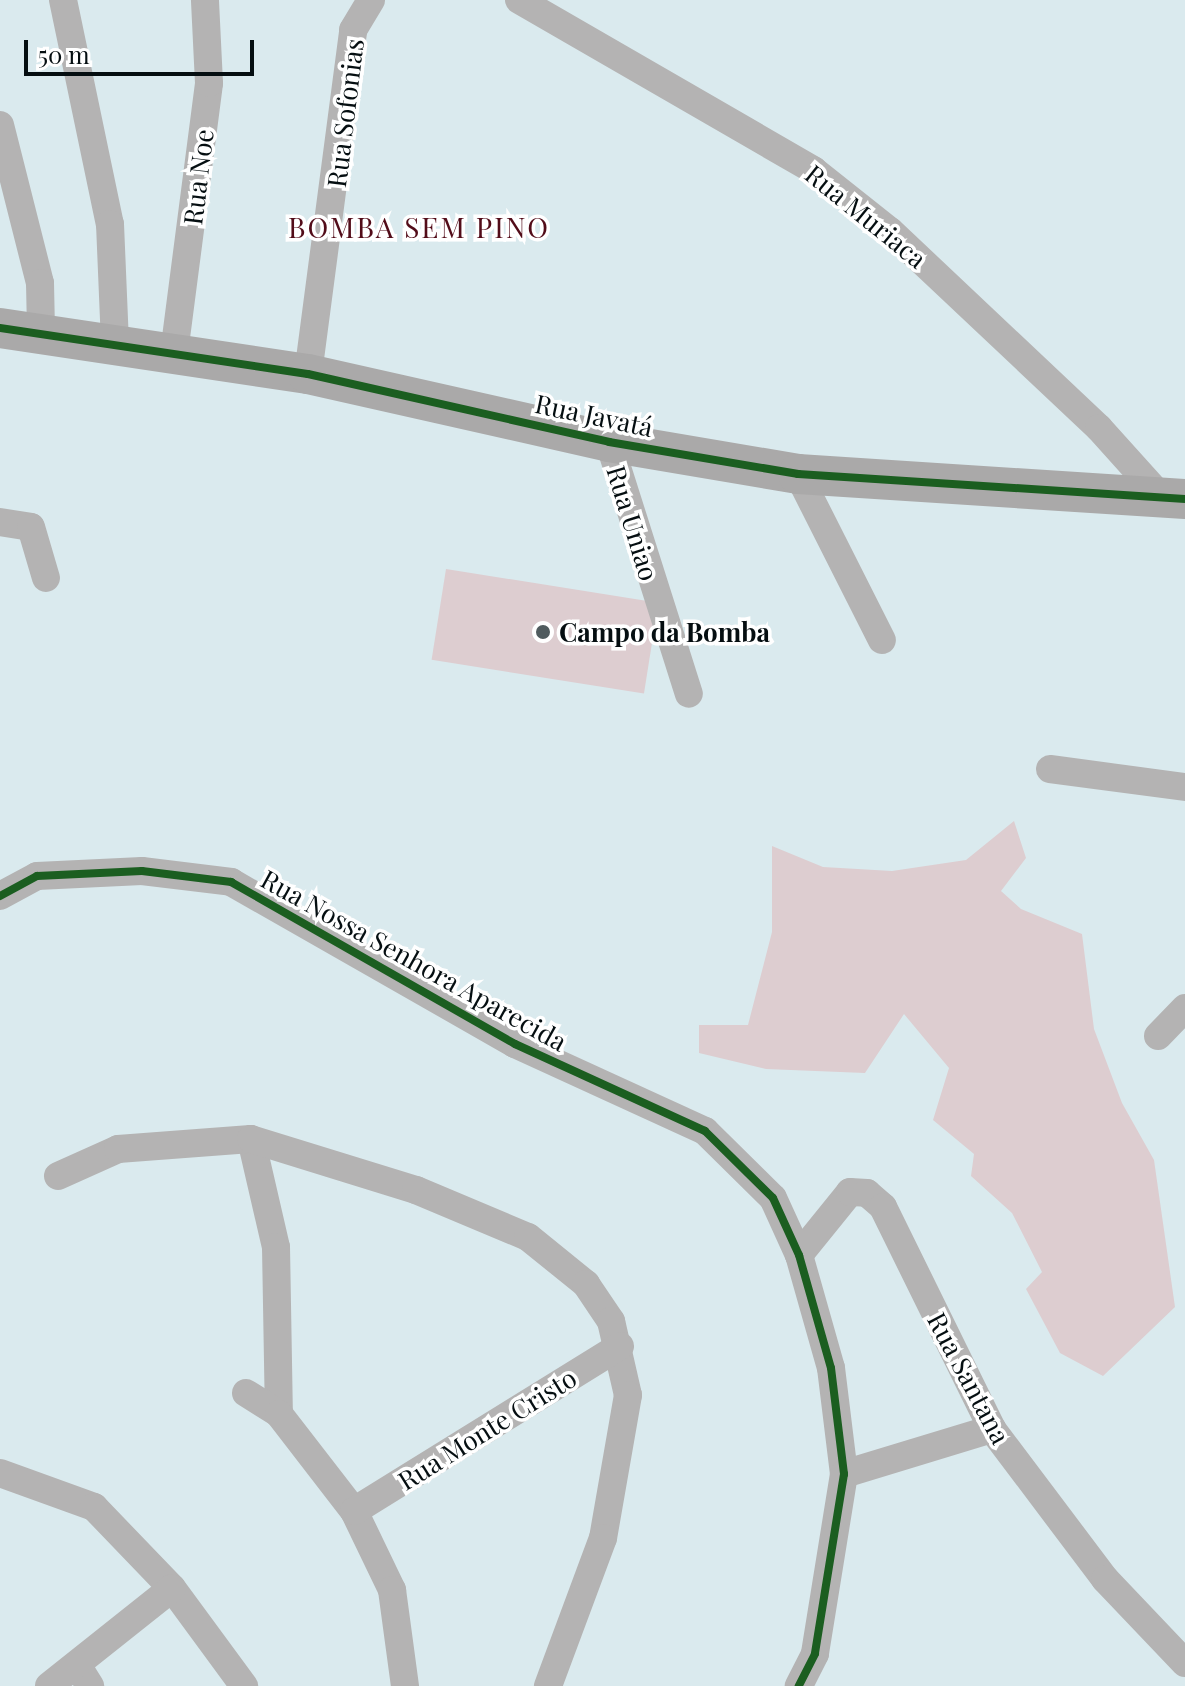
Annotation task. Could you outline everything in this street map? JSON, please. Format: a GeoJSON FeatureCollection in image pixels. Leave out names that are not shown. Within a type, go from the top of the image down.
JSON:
{"type":"FeatureCollection","features":[{"type":"Feature","properties":{"kind":"street"},"geometry":{"type":"LineString","coordinates":[[63,0],[110,224],[115,341]]}},
{"type":"Feature","properties":{"kind":"street","name":"Rua Noe"},"geometry":{"type":"LineString","coordinates":[[174,353],[209,83],[205,0]]}},
{"type":"Feature","properties":{"kind":"street","name":"Rua Sofonias"},"geometry":{"type":"LineString","coordinates":[[308,374],[353,30],[371,0]]}},
{"type":"Feature","properties":{"kind":"street","name":"Rua Muriaca"},"geometry":{"type":"LineString","coordinates":[[519,0],[813,170],[890,231],[1174,499]]}},
{"type":"Feature","properties":{"kind":"street"},"geometry":{"type":"LineString","coordinates":[[0,125],[40,283],[41,330]]}},
{"type":"Feature","properties":{"kind":"street","name":"Rua Javatá"},"geometry":{"type":"LineString","coordinates":[[0,328],[41,330],[115,341],[308,374],[609,442],[798,474],[1174,499]]}},
{"type":"Feature","properties":{"kind":"street","name":"Rua Uniao"},"geometry":{"type":"LineString","coordinates":[[609,442],[689,694]]}},
{"type":"Feature","properties":{"kind":"street"},"geometry":{"type":"LineString","coordinates":[[798,474],[882,640]]}},
{"type":"Feature","properties":{"kind":"street"},"geometry":{"type":"LineString","coordinates":[[0,522],[36,534],[46,578]]}},
{"type":"Feature","properties":{"kind":"street"},"geometry":{"type":"LineString","coordinates":[[1050,769],[1185,787]]}},
{"type":"Feature","properties":{"kind":"street","name":"Rua Nossa Senhora Aparecida"},"geometry":{"type":"LineString","coordinates":[[0,896],[37,876],[142,871],[231,882],[515,1044],[705,1131],[773,1198],[799,1255],[831,1368],[844,1474],[815,1654],[799,1686]]}},
{"type":"Feature","properties":{"kind":"street"},"geometry":{"type":"LineString","coordinates":[[1158,1036],[1185,1008]]}},
{"type":"Feature","properties":{"kind":"street"},"geometry":{"type":"LineString","coordinates":[[58,1176],[118,1149],[251,1139],[416,1190],[528,1237],[586,1284],[620,1346],[628,1395],[623,1447],[603,1538],[548,1686]]}},
{"type":"Feature","properties":{"kind":"street"},"geometry":{"type":"LineString","coordinates":[[251,1139],[276,1247],[279,1414]]}},
{"type":"Feature","properties":{"kind":"street","name":"Rua Santana"},"geometry":{"type":"LineString","coordinates":[[799,1255],[850,1192],[867,1193],[883,1207],[992,1429],[1105,1579],[1185,1663]]}},
{"type":"Feature","properties":{"kind":"street","name":"Rua Monte Cristo"},"geometry":{"type":"LineString","coordinates":[[354,1511],[620,1346]]}},
{"type":"Feature","properties":{"kind":"street"},"geometry":{"type":"LineString","coordinates":[[246,1393],[279,1414],[354,1511],[392,1590],[405,1686]]}},
{"type":"Feature","properties":{"kind":"street"},"geometry":{"type":"LineString","coordinates":[[844,1474],[992,1429]]}},
{"type":"Feature","properties":{"kind":"street"},"geometry":{"type":"LineString","coordinates":[[0,1473],[94,1507],[172,1588],[244,1686]]}},
{"type":"Feature","properties":{"kind":"street"},"geometry":{"type":"LineString","coordinates":[[49,1686],[84,1675],[172,1588]]}},
{"type":"Feature","properties":{"kind":"shaded area","name":"Campo da Bomba"},"geometry":{"type":"Polygon","coordinates":[[[446,569],[658,603],[644,694],[432,660],[446,569]]]}},
{"type":"Feature","properties":{"kind":"shaded area"},"geometry":{"type":"Polygon","coordinates":[[[1014,821],[1026,858],[1001,891],[1021,909],[1082,934],[1094,1029],[1122,1103],[1154,1160],[1175,1307],[1103,1376],[1060,1353],[1026,1289],[1042,1272],[1012,1213],[971,1176],[974,1154],[933,1120],[949,1068],[904,1014],[865,1073],[766,1069],[699,1053],[699,1025],[748,1025],[772,932],[772,846],[823,867],[892,871],[966,860],[1014,821]]]}},
{"type":"Feature","properties":{"kind":"cycle path"},"geometry":{"type":"LineString","coordinates":[[0,328],[308,374],[609,442],[798,474],[1185,499]]}},
{"type":"Feature","properties":{"kind":"cycle path"},"geometry":{"type":"LineString","coordinates":[[0,896],[37,876],[142,871],[231,882],[515,1044],[705,1131],[773,1198],[799,1255],[831,1368],[844,1474],[815,1654],[799,1686]]}},
{"type":"Feature","properties":{"kind":"place","name":"Campo da Bomba"},"geometry":{"type":"Point","coordinates":[543,632]}},
{"type":"Feature","properties":{"kind":"district","name":"BOMBA SEM PINO"},"geometry":{"type":"Point","coordinates":[419,227]}}]}
